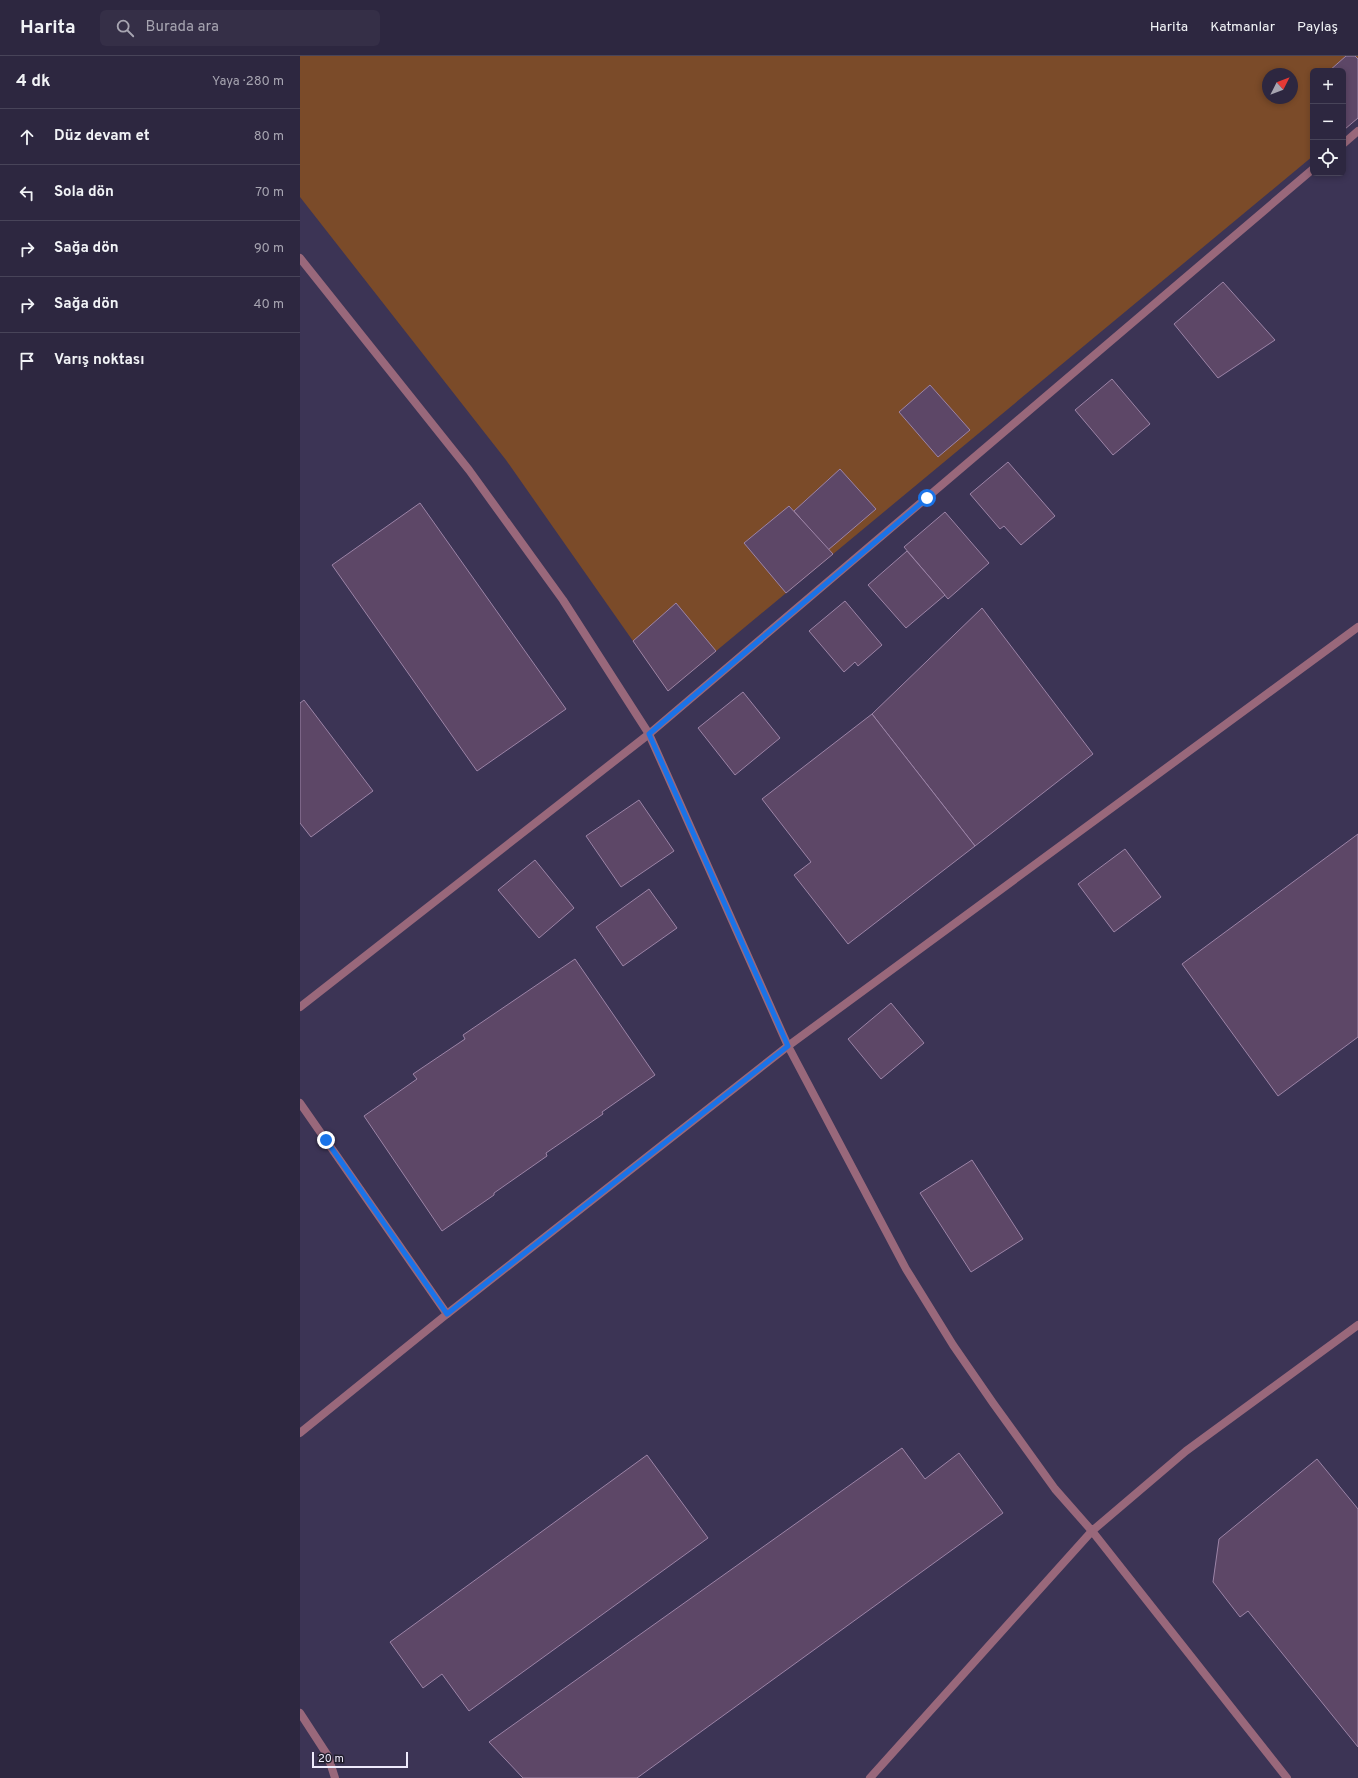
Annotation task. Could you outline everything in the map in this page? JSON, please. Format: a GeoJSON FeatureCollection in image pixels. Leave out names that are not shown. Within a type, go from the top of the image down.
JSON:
{"type":"FeatureCollection","features":[{"type":"Feature","properties":{"kind":"street"},"geometry":{"type":"LineString","coordinates":[[1346,141],[1358,131]]}},
{"type":"Feature","properties":{"kind":"street"},"geometry":{"type":"LineString","coordinates":[[300,1007],[649,734],[1310,172]]}},
{"type":"Feature","properties":{"kind":"street"},"geometry":{"type":"LineString","coordinates":[[300,258],[469,470],[563,600],[649,734],[788,1046],[906,1269],[953,1344],[1055,1489],[1092,1531],[1287,1778]]}},
{"type":"Feature","properties":{"kind":"street"},"geometry":{"type":"LineString","coordinates":[[300,1433],[447,1314],[788,1046],[1358,627]]}},
{"type":"Feature","properties":{"kind":"street"},"geometry":{"type":"LineString","coordinates":[[300,1103],[447,1314]]}},
{"type":"Feature","properties":{"kind":"street"},"geometry":{"type":"LineString","coordinates":[[870,1778],[1092,1531],[1186,1451],[1358,1325]]}},
{"type":"Feature","properties":{"kind":"street"},"geometry":{"type":"LineString","coordinates":[[300,1713],[328,1756],[335,1778]]}},
{"type":"Feature","properties":{"kind":"shaded area"},"geometry":{"type":"Polygon","coordinates":[[[300,56],[1358,56],[1358,118],[1346,128],[1346,68],[1310,68],[1310,158],[668,691],[506,460],[300,197],[300,56]]]}},
{"type":"Feature","properties":{"kind":"building"},"geometry":{"type":"Polygon","coordinates":[[[1346,56],[1355,56],[1358,59],[1358,118],[1346,128],[1346,68],[1332,68],[1346,56]]]}},
{"type":"Feature","properties":{"kind":"building"},"geometry":{"type":"Polygon","coordinates":[[[1223,282],[1275,340],[1218,378],[1174,324],[1223,282]]]}},
{"type":"Feature","properties":{"kind":"building"},"geometry":{"type":"Polygon","coordinates":[[[1112,379],[1150,424],[1113,455],[1075,410],[1112,379]]]}},
{"type":"Feature","properties":{"kind":"building"},"geometry":{"type":"Polygon","coordinates":[[[930,385],[970,430],[938,457],[899,412],[930,385]]]}},
{"type":"Feature","properties":{"kind":"building"},"geometry":{"type":"Polygon","coordinates":[[[1008,462],[1055,516],[1021,545],[1004,526],[1000,529],[970,494],[1008,462]]]}},
{"type":"Feature","properties":{"kind":"building"},"geometry":{"type":"Polygon","coordinates":[[[840,469],[876,509],[828,550],[794,511],[840,469]]]}},
{"type":"Feature","properties":{"kind":"building"},"geometry":{"type":"Polygon","coordinates":[[[420,503],[566,709],[477,771],[332,565],[420,503]]]}},
{"type":"Feature","properties":{"kind":"building"},"geometry":{"type":"Polygon","coordinates":[[[789,506],[833,554],[786,593],[744,543],[789,506]]]}},
{"type":"Feature","properties":{"kind":"building"},"geometry":{"type":"Polygon","coordinates":[[[945,512],[989,563],[948,599],[904,547],[945,512]]]}},
{"type":"Feature","properties":{"kind":"building"},"geometry":{"type":"Polygon","coordinates":[[[907,551],[945,595],[906,628],[868,585],[907,551]]]}},
{"type":"Feature","properties":{"kind":"building"},"geometry":{"type":"Polygon","coordinates":[[[845,601],[882,645],[858,666],[855,662],[844,672],[809,631],[845,601]]]}},
{"type":"Feature","properties":{"kind":"building"},"geometry":{"type":"Polygon","coordinates":[[[676,603],[716,651],[668,691],[633,641],[676,603]]]}},
{"type":"Feature","properties":{"kind":"building"},"geometry":{"type":"Polygon","coordinates":[[[982,608],[1093,754],[975,846],[872,714],[982,608]]]}},
{"type":"Feature","properties":{"kind":"building"},"geometry":{"type":"Polygon","coordinates":[[[743,692],[780,738],[735,775],[698,728],[743,692]]]}},
{"type":"Feature","properties":{"kind":"building"},"geometry":{"type":"Polygon","coordinates":[[[304,700],[373,791],[311,837],[300,823],[300,703],[304,700]]]}},
{"type":"Feature","properties":{"kind":"building"},"geometry":{"type":"Polygon","coordinates":[[[872,714],[975,846],[848,944],[794,875],[811,862],[762,799],[872,714]]]}},
{"type":"Feature","properties":{"kind":"building"},"geometry":{"type":"Polygon","coordinates":[[[639,800],[674,851],[621,887],[586,836],[639,800]]]}},
{"type":"Feature","properties":{"kind":"building"},"geometry":{"type":"Polygon","coordinates":[[[1358,834],[1358,1037],[1278,1096],[1182,964],[1358,834]]]}},
{"type":"Feature","properties":{"kind":"building"},"geometry":{"type":"Polygon","coordinates":[[[1125,849],[1161,897],[1114,932],[1078,884],[1125,849]]]}},
{"type":"Feature","properties":{"kind":"building"},"geometry":{"type":"Polygon","coordinates":[[[535,860],[574,908],[539,938],[498,890],[535,860]]]}},
{"type":"Feature","properties":{"kind":"building"},"geometry":{"type":"Polygon","coordinates":[[[649,889],[677,928],[623,966],[596,927],[649,889]]]}},
{"type":"Feature","properties":{"kind":"building"},"geometry":{"type":"Polygon","coordinates":[[[575,959],[655,1075],[602,1112],[603,1114],[546,1153],[547,1156],[494,1193],[494,1195],[442,1231],[364,1116],[417,1079],[413,1074],[465,1039],[463,1035],[575,959]]]}},
{"type":"Feature","properties":{"kind":"building"},"geometry":{"type":"Polygon","coordinates":[[[891,1003],[924,1043],[881,1079],[848,1039],[891,1003]]]}},
{"type":"Feature","properties":{"kind":"building"},"geometry":{"type":"Polygon","coordinates":[[[972,1160],[1023,1239],[971,1272],[920,1193],[972,1160]]]}},
{"type":"Feature","properties":{"kind":"building"},"geometry":{"type":"Polygon","coordinates":[[[902,1448],[925,1479],[959,1453],[1003,1513],[637,1778],[523,1778],[489,1742],[902,1448]]]}},
{"type":"Feature","properties":{"kind":"building"},"geometry":{"type":"Polygon","coordinates":[[[647,1455],[708,1538],[469,1711],[442,1674],[423,1688],[390,1642],[647,1455]]]}},
{"type":"Feature","properties":{"kind":"building"},"geometry":{"type":"Polygon","coordinates":[[[1317,1459],[1358,1509],[1358,1747],[1248,1611],[1240,1617],[1213,1582],[1219,1539],[1317,1459]]]}},
{"type":"Feature","properties":{"kind":"route"},"geometry":{"type":"LineString","coordinates":[[326,1140],[447,1314],[788,1046],[649,734],[927,498]]}}]}
